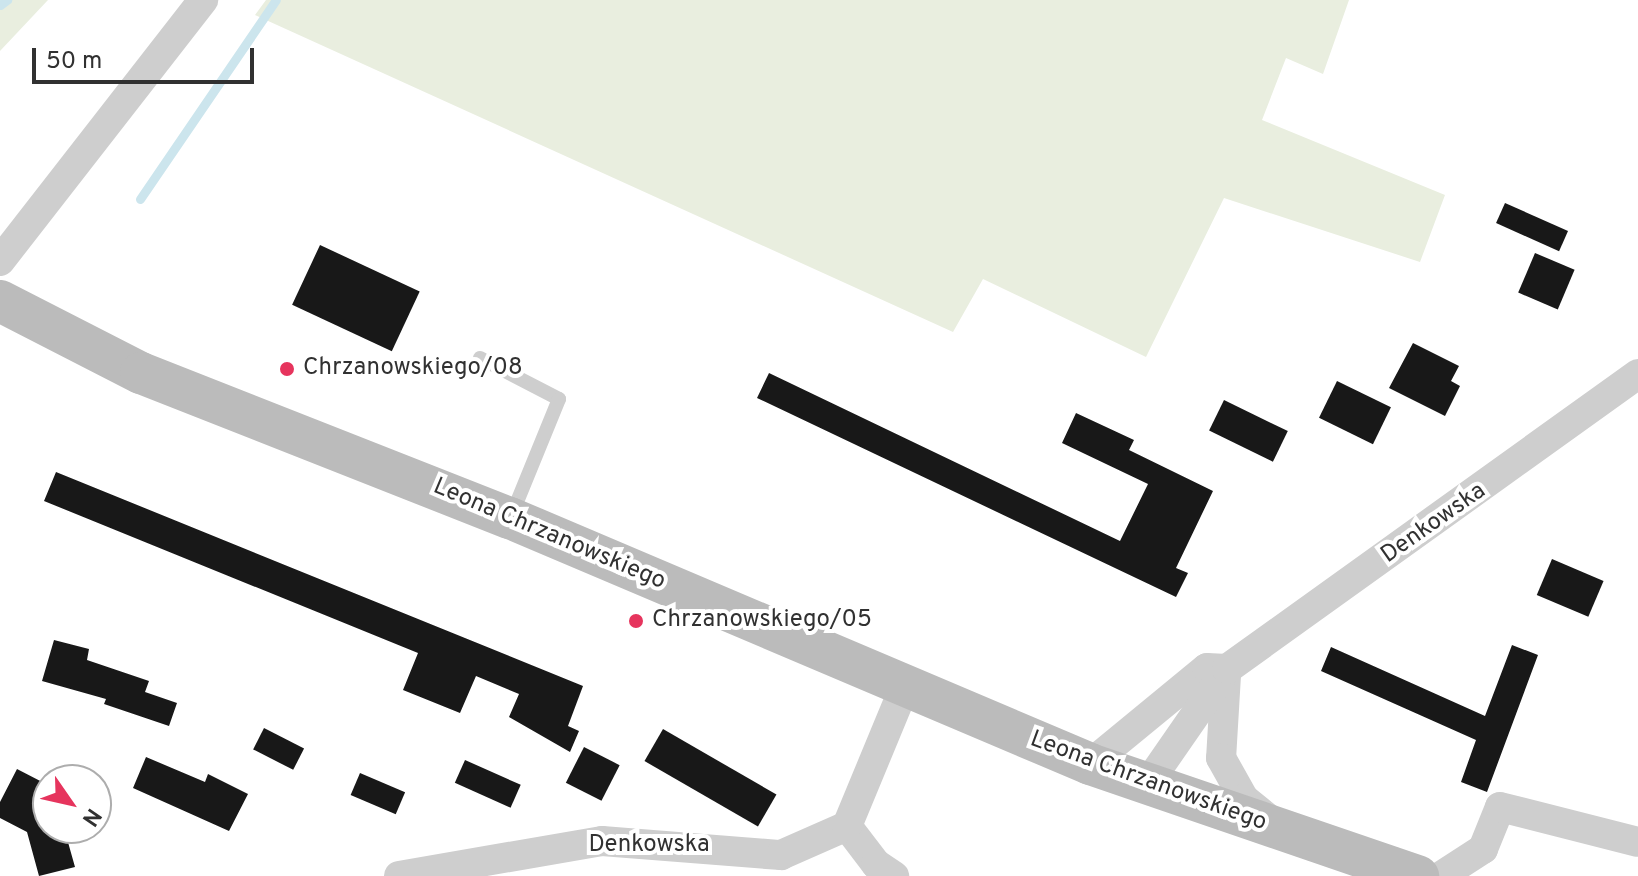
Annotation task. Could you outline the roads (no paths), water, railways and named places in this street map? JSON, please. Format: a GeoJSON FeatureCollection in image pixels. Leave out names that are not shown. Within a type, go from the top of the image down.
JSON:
{"type":"FeatureCollection","features":[{"type":"Feature","properties":{"kind":"street"},"geometry":{"type":"LineString","coordinates":[[0,261],[203,0]]}},
{"type":"Feature","properties":{"kind":"street","name":"Leona Chrzanowskiego"},"geometry":{"type":"LineString","coordinates":[[0,301],[141,373],[510,518],[1090,764],[1418,876]]}},
{"type":"Feature","properties":{"kind":"street","name":"Denkowska"},"geometry":{"type":"LineString","coordinates":[[1148,783],[1227,669],[1638,374]]}},
{"type":"Feature","properties":{"kind":"street","name":"Denkowska"},"geometry":{"type":"LineString","coordinates":[[1090,764],[1207,668],[1227,669]]}},
{"type":"Feature","properties":{"kind":"street"},"geometry":{"type":"LineString","coordinates":[[1227,669],[1221,758],[1244,799],[1284,832]]}},
{"type":"Feature","properties":{"kind":"street"},"geometry":{"type":"LineString","coordinates":[[894,876],[876,864],[847,826],[905,686]]}},
{"type":"Feature","properties":{"kind":"street"},"geometry":{"type":"LineString","coordinates":[[1441,876],[1483,849],[1500,807],[1638,842]]}},
{"type":"Feature","properties":{"kind":"street","name":"Denkowska"},"geometry":{"type":"LineString","coordinates":[[399,876],[602,841],[781,855],[847,826]]}},
{"type":"Feature","properties":{"kind":"lane"},"geometry":{"type":"LineString","coordinates":[[480,358],[559,399],[510,518]]}},
{"type":"Feature","properties":{"kind":"waterway"},"geometry":{"type":"LineString","coordinates":[[0,5],[7,0]]}},
{"type":"Feature","properties":{"kind":"waterway"},"geometry":{"type":"LineString","coordinates":[[140,199],[276,0]]}},
{"type":"Feature","properties":{"kind":"place","name":"Chrzanowskiego/08"},"geometry":{"type":"Point","coordinates":[287,369]}},
{"type":"Feature","properties":{"kind":"place","name":"Chrzanowskiego/05"},"geometry":{"type":"Point","coordinates":[636,621]}}]}
